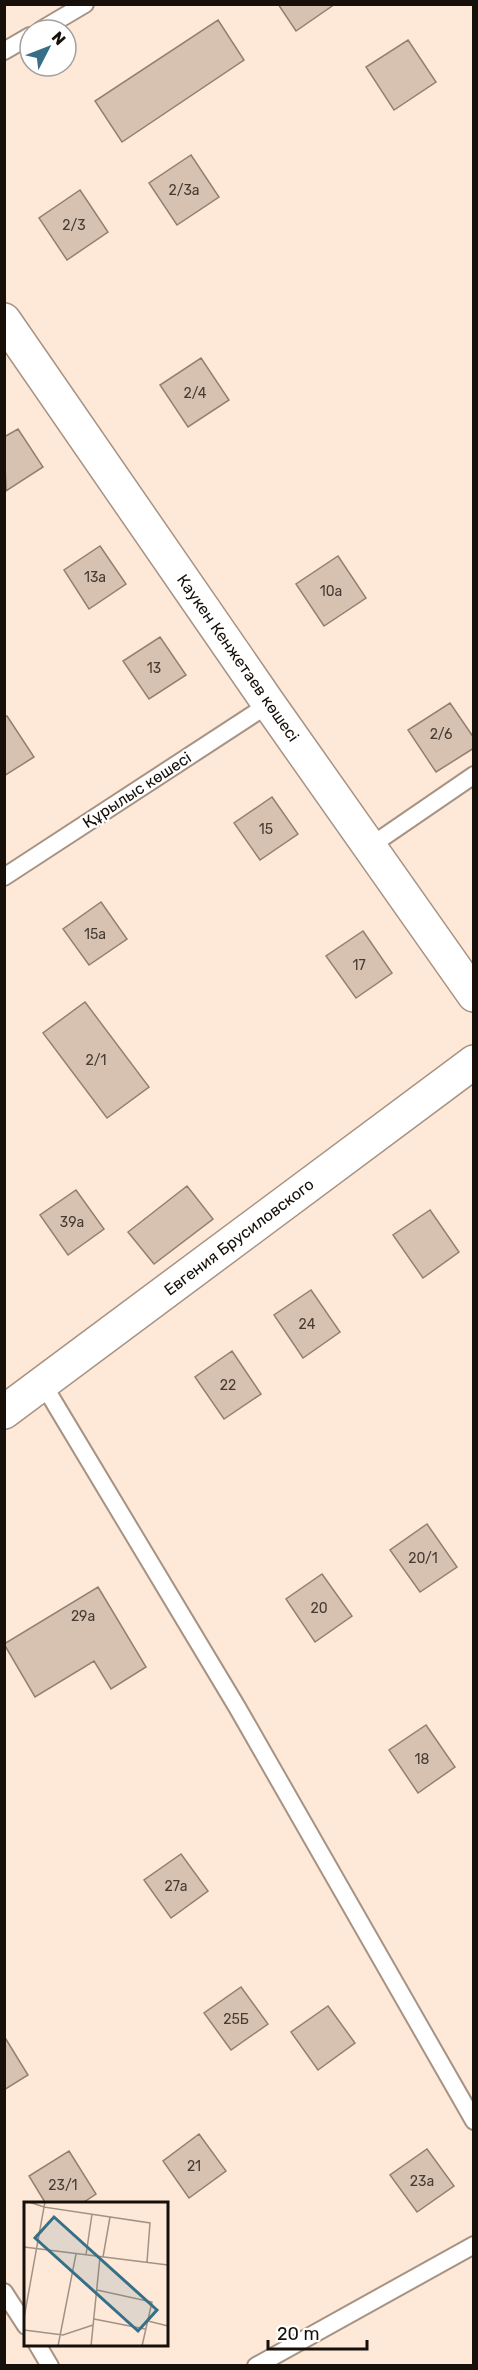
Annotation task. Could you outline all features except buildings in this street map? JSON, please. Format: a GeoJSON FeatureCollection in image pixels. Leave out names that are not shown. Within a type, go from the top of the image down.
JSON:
{"type":"FeatureCollection","features":[{"type":"Feature","properties":{"kind":"street","name":"Каукен Кенжетаев көшесі"},"geometry":{"type":"LineString","coordinates":[[4,320],[269,704],[474,995]]}},
{"type":"Feature","properties":{"kind":"street","name":"Евгения Брусиловского"},"geometry":{"type":"LineString","coordinates":[[4,1412],[474,1062]]}},
{"type":"Feature","properties":{"kind":"lane"},"geometry":{"type":"LineString","coordinates":[[61,18],[85,4]]}},
{"type":"Feature","properties":{"kind":"lane"},"geometry":{"type":"LineString","coordinates":[[4,51],[18,43]]}},
{"type":"Feature","properties":{"kind":"lane","name":"Құрылыс көшесі"},"geometry":{"type":"LineString","coordinates":[[4,877],[269,704]]}},
{"type":"Feature","properties":{"kind":"lane"},"geometry":{"type":"LineString","coordinates":[[369,846],[474,775]]}},
{"type":"Feature","properties":{"kind":"lane"},"geometry":{"type":"LineString","coordinates":[[43,1384],[237,1707],[474,2121]]}},
{"type":"Feature","properties":{"kind":"lane"},"geometry":{"type":"LineString","coordinates":[[256,2366],[474,2245]]}},
{"type":"Feature","properties":{"kind":"lane"},"geometry":{"type":"LineString","coordinates":[[4,2292],[24,2323]]}},
{"type":"Feature","properties":{"kind":"lane"},"geometry":{"type":"LineString","coordinates":[[38,2346],[50,2366]]}}]}
